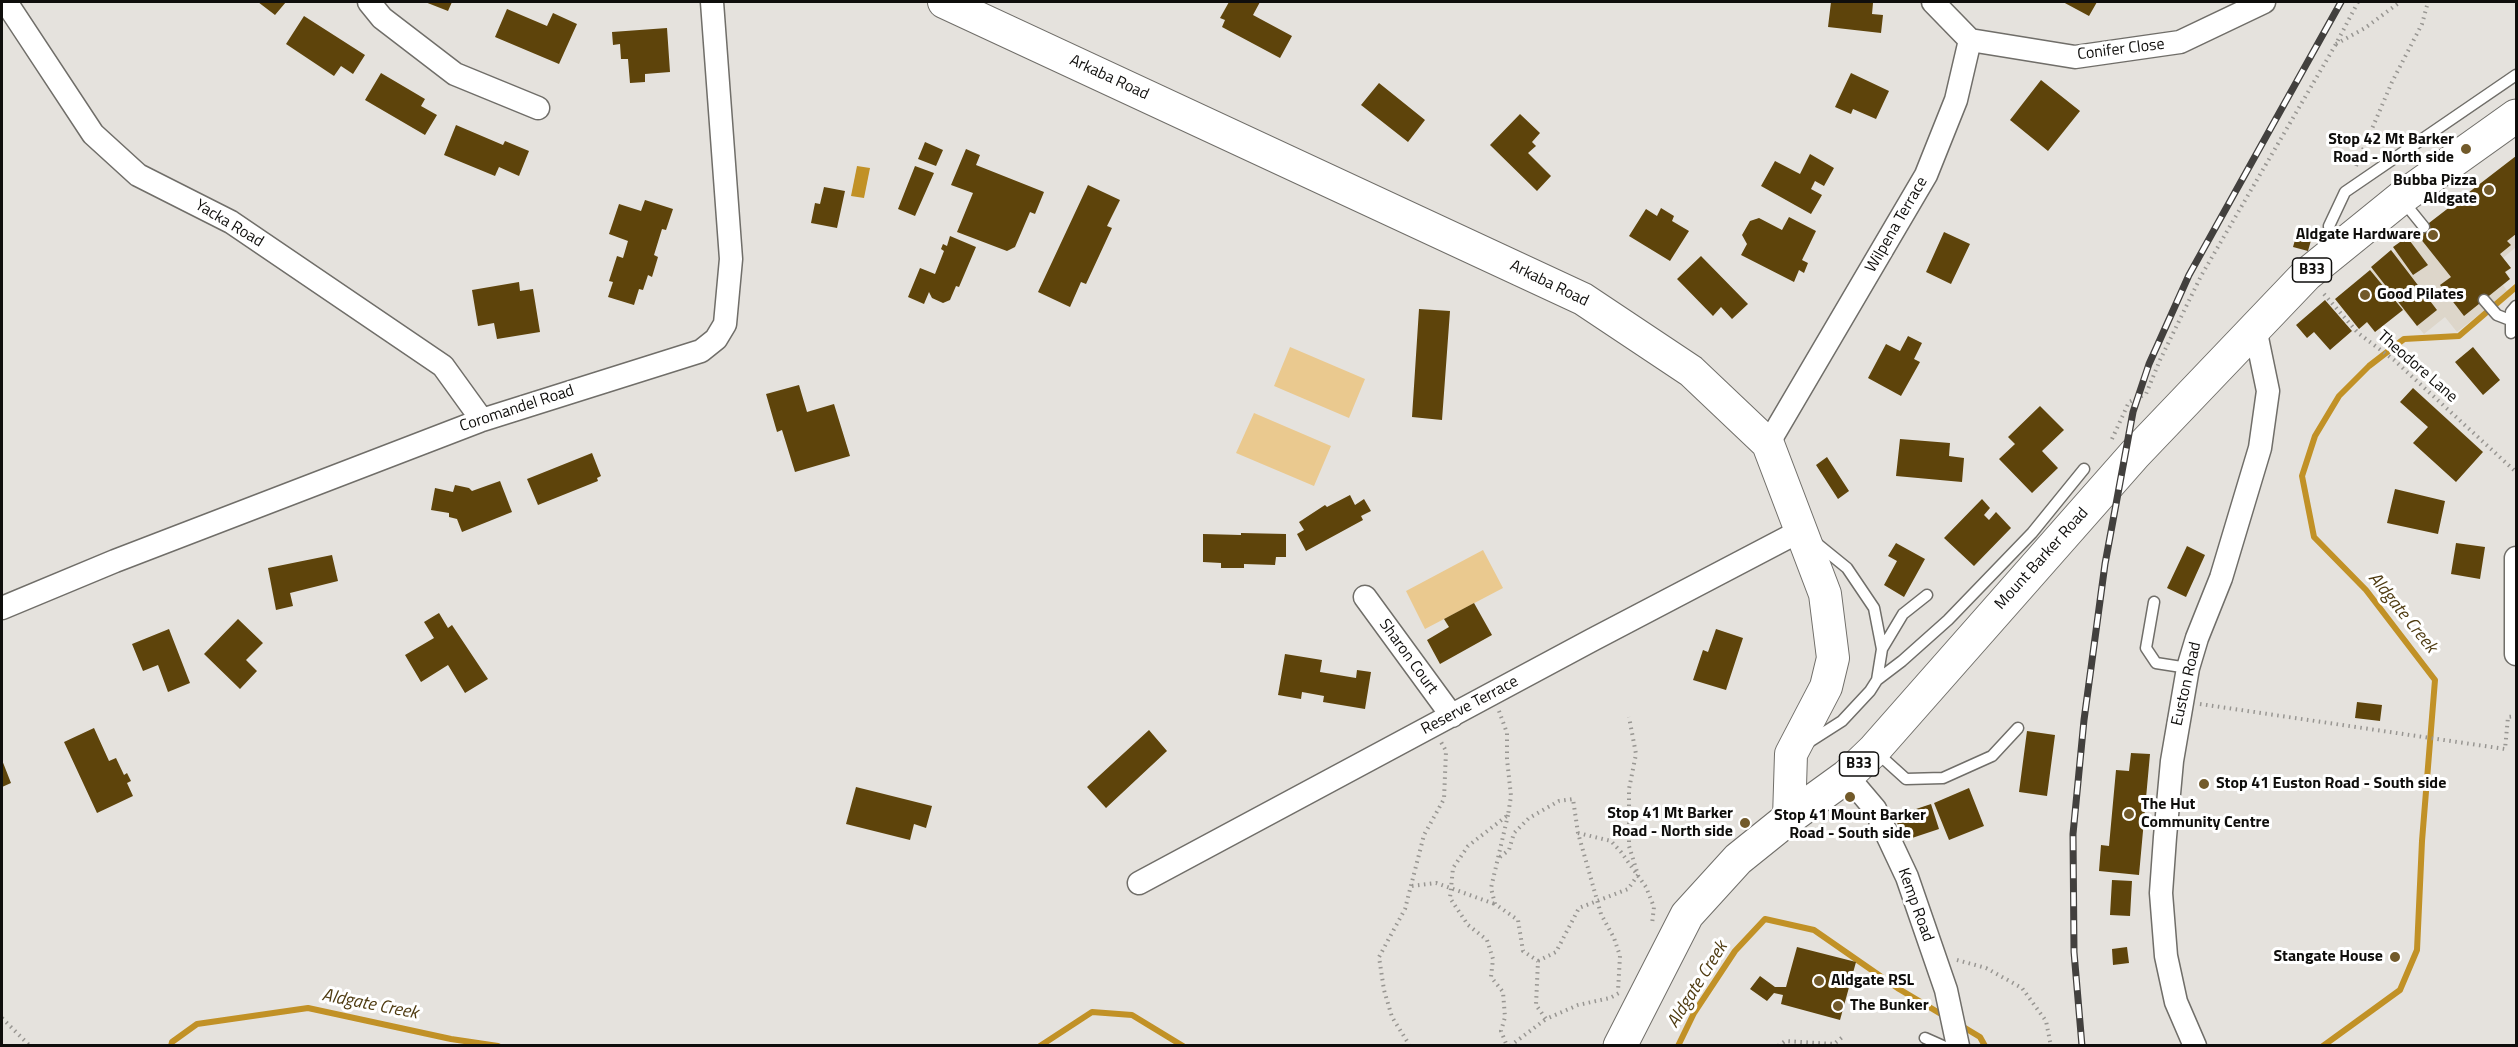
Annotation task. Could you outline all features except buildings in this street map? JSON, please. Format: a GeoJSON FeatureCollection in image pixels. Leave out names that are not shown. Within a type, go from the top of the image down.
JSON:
{"type":"FeatureCollection","features":[{"type":"Feature","properties":{"kind":"main road","name":"Mount Barker Road"},"geometry":{"type":"LineString","coordinates":[[1620,1046],[1687,915],[1738,859],[1847,776],[1874,750],[2135,454],[2306,274],[2401,198],[2517,117]]}},
{"type":"Feature","properties":{"kind":"street","name":"Yacka Road"},"geometry":{"type":"LineString","coordinates":[[6,2],[93,134],[138,175],[231,222],[443,366],[482,420]]}},
{"type":"Feature","properties":{"kind":"street"},"geometry":{"type":"LineString","coordinates":[[369,2],[381,18],[454,74],[538,108]]}},
{"type":"Feature","properties":{"kind":"street","name":"Coromandel Road"},"geometry":{"type":"LineString","coordinates":[[2,608],[115,561],[482,420],[701,351],[716,339],[725,324],[731,259],[712,2]]}},
{"type":"Feature","properties":{"kind":"street","name":"Arkaba Road"},"geometry":{"type":"LineString","coordinates":[[944,2],[1583,299],[1691,371],[1768,444],[1825,594],[1833,658],[1826,687],[1791,754],[1789,818]]}},
{"type":"Feature","properties":{"kind":"street"},"geometry":{"type":"LineString","coordinates":[[1933,2],[1970,40]]}},
{"type":"Feature","properties":{"kind":"street","name":"Conifer Close"},"geometry":{"type":"LineString","coordinates":[[1970,40],[2075,57],[2180,42],[2264,2]]}},
{"type":"Feature","properties":{"kind":"street","name":"Wilpena Terrace"},"geometry":{"type":"LineString","coordinates":[[1768,444],[1926,175],[1956,100],[1970,40]]}},
{"type":"Feature","properties":{"kind":"street","name":"Euston Road"},"geometry":{"type":"LineString","coordinates":[[2195,1046],[2176,1002],[2166,957],[2162,893],[2172,762],[2188,668],[2197,638],[2221,578],[2260,448],[2268,391],[2255,328]]}},
{"type":"Feature","properties":{"kind":"street","name":"Reserve Terrace"},"geometry":{"type":"LineString","coordinates":[[1139,883],[1802,530]]}},
{"type":"Feature","properties":{"kind":"street"},"geometry":{"type":"LineString","coordinates":[[2517,558],[2517,654]]}},
{"type":"Feature","properties":{"kind":"street","name":"Sharon Court"},"geometry":{"type":"LineString","coordinates":[[1365,597],[1442,721]]}},
{"type":"Feature","properties":{"kind":"street","name":"Kemp Road"},"geometry":{"type":"LineString","coordinates":[[1847,776],[1875,809],[1906,877],[1946,990],[1958,1046]]}},
{"type":"Feature","properties":{"kind":"lane"},"geometry":{"type":"LineString","coordinates":[[2332,253],[2329,225],[2345,192],[2399,153],[2517,75]]}},
{"type":"Feature","properties":{"kind":"lane"},"geometry":{"type":"LineString","coordinates":[[2401,198],[2424,227]]}},
{"type":"Feature","properties":{"kind":"lane"},"geometry":{"type":"LineString","coordinates":[[2484,300],[2497,315],[2510,320]]}},
{"type":"Feature","properties":{"kind":"lane"},"geometry":{"type":"LineString","coordinates":[[2511,333],[2511,312],[2517,306]]}},
{"type":"Feature","properties":{"kind":"lane"},"geometry":{"type":"LineString","coordinates":[[1791,754],[1842,721],[1870,691],[1877,680],[1948,620],[2032,533],[2084,469]]}},
{"type":"Feature","properties":{"kind":"lane"},"geometry":{"type":"LineString","coordinates":[[1802,530],[1847,568],[1874,608],[1882,649],[1877,680]]}},
{"type":"Feature","properties":{"kind":"lane"},"geometry":{"type":"LineString","coordinates":[[1882,649],[1903,614],[1927,595]]}},
{"type":"Feature","properties":{"kind":"lane"},"geometry":{"type":"LineString","coordinates":[[2154,602],[2146,648],[2156,663],[2188,668]]}},
{"type":"Feature","properties":{"kind":"lane"},"geometry":{"type":"LineString","coordinates":[[1874,750],[1906,779],[1943,778],[1992,756],[2018,728]]}},
{"type":"Feature","properties":{"kind":"lane"},"geometry":{"type":"LineString","coordinates":[[1925,1038],[1942,1046]]}},
{"type":"Feature","properties":{"kind":"path"},"geometry":{"type":"LineString","coordinates":[[2111,442],[2129,402],[2146,394],[2201,276],[2358,2]]}},
{"type":"Feature","properties":{"kind":"path"},"geometry":{"type":"LineString","coordinates":[[2336,44],[2365,28],[2400,2]]}},
{"type":"Feature","properties":{"kind":"path"},"geometry":{"type":"LineString","coordinates":[[2345,192],[2392,82],[2422,24],[2428,2]]}},
{"type":"Feature","properties":{"kind":"path","name":"Theodore Lane"},"geometry":{"type":"LineString","coordinates":[[2306,274],[2358,333],[2394,360],[2517,472]]}},
{"type":"Feature","properties":{"kind":"path"},"geometry":{"type":"LineString","coordinates":[[1492,694],[1507,733],[1511,796],[1500,857],[1491,888],[1495,904]]}},
{"type":"Feature","properties":{"kind":"path"},"geometry":{"type":"LineString","coordinates":[[2182,702],[2505,749],[2508,717],[2517,716]]}},
{"type":"Feature","properties":{"kind":"path"},"geometry":{"type":"LineString","coordinates":[[1629,717],[1636,754],[1629,789],[1629,846],[1638,875]]}},
{"type":"Feature","properties":{"kind":"path"},"geometry":{"type":"LineString","coordinates":[[1410,1046],[1392,1017],[1378,957],[1406,909],[1424,835],[1444,799],[1446,752],[1442,721]]}},
{"type":"Feature","properties":{"kind":"path"},"geometry":{"type":"LineString","coordinates":[[1500,857],[1509,850],[1514,833],[1529,818],[1559,801],[1573,799],[1578,833],[1601,914],[1614,938],[1620,956],[1618,1005]]}},
{"type":"Feature","properties":{"kind":"path"},"geometry":{"type":"LineString","coordinates":[[1508,815],[1468,846],[1453,868],[1450,898],[1468,925],[1487,940],[1493,959],[1491,977],[1503,992],[1505,1017],[1501,1031],[1508,1046],[1546,1019],[1578,1005],[1610,998],[1623,991]]}},
{"type":"Feature","properties":{"kind":"path"},"geometry":{"type":"LineString","coordinates":[[1578,833],[1611,840],[1646,887],[1654,907],[1652,926]]}},
{"type":"Feature","properties":{"kind":"path"},"geometry":{"type":"LineString","coordinates":[[1538,961],[1556,952],[1579,908],[1628,889],[1638,875]]}},
{"type":"Feature","properties":{"kind":"path"},"geometry":{"type":"LineString","coordinates":[[1412,886],[1436,883],[1495,904],[1518,920],[1522,951],[1538,961]]}},
{"type":"Feature","properties":{"kind":"path"},"geometry":{"type":"LineString","coordinates":[[1933,954],[1986,968],[2022,988],[2046,1021],[2051,1046]]}},
{"type":"Feature","properties":{"kind":"path"},"geometry":{"type":"LineString","coordinates":[[1538,961],[1536,1005],[1546,1019]]}},
{"type":"Feature","properties":{"kind":"path"},"geometry":{"type":"LineString","coordinates":[[2,1018],[30,1046]]}},
{"type":"Feature","properties":{"kind":"path"},"geometry":{"type":"LineString","coordinates":[[1778,1046],[1785,1041],[1834,1044],[1845,1035]]}},
{"type":"Feature","properties":{"kind":"shaded area"},"geometry":{"type":"Polygon","coordinates":[[[2516,156],[2516,247],[2503,258],[2511,268],[2506,272],[2510,279],[2503,285],[2508,292],[2457,332],[2445,317],[2424,334],[2403,310],[2375,332],[2367,323],[2359,329],[2335,299],[2516,156]]]}},
{"type":"Feature","properties":{"kind":"shaded area"},"geometry":{"type":"Polygon","coordinates":[[[857,166],[870,168],[864,198],[851,196],[857,166]]]}},
{"type":"Feature","properties":{"kind":"shaded area"},"geometry":{"type":"Polygon","coordinates":[[[1290,347],[1365,379],[1349,418],[1274,386],[1290,347]]]}},
{"type":"Feature","properties":{"kind":"shaded area"},"geometry":{"type":"Polygon","coordinates":[[[1254,413],[1331,446],[1314,486],[1236,453],[1254,413]]]}},
{"type":"Feature","properties":{"kind":"shaded area"},"geometry":{"type":"Polygon","coordinates":[[[1483,550],[1503,588],[1425,629],[1406,591],[1483,550]]]}},
{"type":"Feature","properties":{"kind":"waterway","name":"Aldgate Creek"},"geometry":{"type":"LineString","coordinates":[[2323,1046],[2400,990],[2417,950],[2422,841],[2435,680],[2366,590],[2314,537],[2302,476],[2315,436],[2339,396],[2369,366],[2404,339],[2459,336],[2516,287]]}},
{"type":"Feature","properties":{"kind":"waterway","name":"Aldgate Creek"},"geometry":{"type":"LineString","coordinates":[[1678,1046],[1694,1013],[1735,951],[1765,919],[1814,930],[1899,989],[1946,1017]]}},
{"type":"Feature","properties":{"kind":"waterway","name":"Aldgate Creek"},"geometry":{"type":"LineString","coordinates":[[171,1046],[172,1042],[197,1024],[308,1008],[451,1039],[498,1046]]}},
{"type":"Feature","properties":{"kind":"waterway","name":"Aldgate Creek"},"geometry":{"type":"LineString","coordinates":[[1040,1046],[1092,1012],[1132,1015],[1183,1046]]}},
{"type":"Feature","properties":{"kind":"waterway","name":"Aldgate Creek"},"geometry":{"type":"LineString","coordinates":[[1960,1025],[1980,1037],[1985,1046]]}},
{"type":"Feature","properties":{"kind":"railway"},"geometry":{"type":"LineString","coordinates":[[2082,1046],[2074,952],[2073,834],[2084,720],[2105,564],[2133,412],[2149,364],[2189,275],[2341,2]]}},
{"type":"Feature","properties":{"kind":"place","name":"Stop 42 Mt Barker Road - North side"},"geometry":{"type":"Point","coordinates":[2466,149]}},
{"type":"Feature","properties":{"kind":"place","name":"Bubba Pizza Aldgate"},"geometry":{"type":"Point","coordinates":[2489,190]}},
{"type":"Feature","properties":{"kind":"place","name":"Aldgate Hardware"},"geometry":{"type":"Point","coordinates":[2433,235]}},
{"type":"Feature","properties":{"kind":"place","name":"Good Pilates"},"geometry":{"type":"Point","coordinates":[2365,295]}},
{"type":"Feature","properties":{"kind":"place","name":"Stop 41 Euston Road - South side"},"geometry":{"type":"Point","coordinates":[2204,784]}},
{"type":"Feature","properties":{"kind":"place","name":"Stop 41 Mount Barker Road - South side"},"geometry":{"type":"Point","coordinates":[1850,797]}},
{"type":"Feature","properties":{"kind":"place","name":"The Hut Community Centre"},"geometry":{"type":"Point","coordinates":[2129,814]}},
{"type":"Feature","properties":{"kind":"place","name":"Stop 41 Mt Barker Road - North side"},"geometry":{"type":"Point","coordinates":[1745,823]}},
{"type":"Feature","properties":{"kind":"place","name":"Stangate House"},"geometry":{"type":"Point","coordinates":[2395,957]}},
{"type":"Feature","properties":{"kind":"place","name":"Aldgate RSL"},"geometry":{"type":"Point","coordinates":[1819,981]}},
{"type":"Feature","properties":{"kind":"place","name":"The Bunker"},"geometry":{"type":"Point","coordinates":[1838,1006]}}]}
